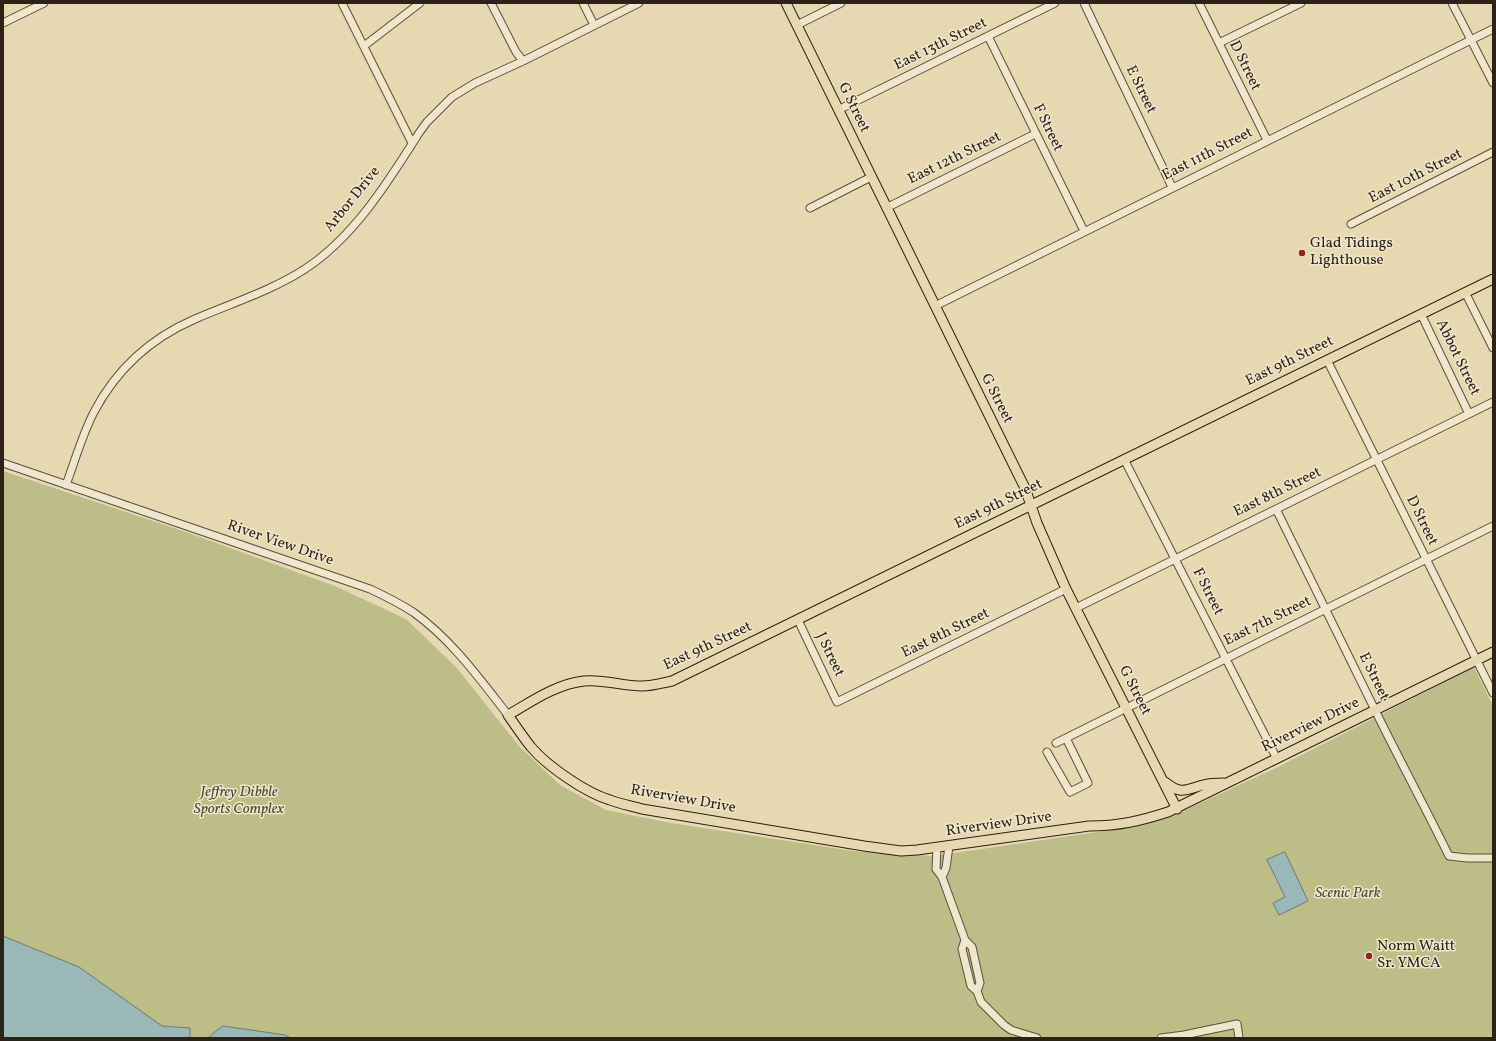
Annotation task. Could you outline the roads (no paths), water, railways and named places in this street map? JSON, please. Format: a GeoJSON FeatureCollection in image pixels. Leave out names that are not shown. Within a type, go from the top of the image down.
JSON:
{"type":"FeatureCollection","features":[{"type":"Feature","properties":{"kind":"main road","name":"G Street"},"geometry":{"type":"LineString","coordinates":[[786,3],[1017,472],[1066,588],[1177,808]]}},
{"type":"Feature","properties":{"kind":"main road","name":"East 9th Street"},"geometry":{"type":"LineString","coordinates":[[508,714],[545,694],[570,684],[583,681],[642,686],[672,681],[1493,278]]}},
{"type":"Feature","properties":{"kind":"main road","name":"Riverview Drive"},"geometry":{"type":"LineString","coordinates":[[508,714],[531,747],[541,757],[566,777],[594,794],[609,800],[642,809],[864,846],[901,850],[937,848],[1090,826],[1108,826],[1138,822],[1177,808],[1493,652]]}},
{"type":"Feature","properties":{"kind":"main road"},"geometry":{"type":"LineString","coordinates":[[1162,779],[1173,789],[1184,791],[1202,785],[1230,782]]}},
{"type":"Feature","properties":{"kind":"street"},"geometry":{"type":"LineString","coordinates":[[3,23],[44,3]]}},
{"type":"Feature","properties":{"kind":"street"},"geometry":{"type":"LineString","coordinates":[[342,3],[412,143]]}},
{"type":"Feature","properties":{"kind":"street"},"geometry":{"type":"LineString","coordinates":[[364,46],[420,3]]}},
{"type":"Feature","properties":{"kind":"street"},"geometry":{"type":"LineString","coordinates":[[491,3],[516,52],[524,62]]}},
{"type":"Feature","properties":{"kind":"street"},"geometry":{"type":"LineString","coordinates":[[583,3],[594,25]]}},
{"type":"Feature","properties":{"kind":"street","name":"Arbor Drive"},"geometry":{"type":"LineString","coordinates":[[66,485],[84,432],[107,390],[119,374],[151,344],[170,331],[193,320],[258,294],[278,284],[306,268],[327,251],[360,218],[427,122],[452,97],[475,83],[524,62],[639,3]]}},
{"type":"Feature","properties":{"kind":"street"},"geometry":{"type":"LineString","coordinates":[[797,25],[841,3]]}},
{"type":"Feature","properties":{"kind":"street","name":"East 13th Street"},"geometry":{"type":"LineString","coordinates":[[838,110],[1055,3]]}},
{"type":"Feature","properties":{"kind":"street","name":"E Street"},"geometry":{"type":"LineString","coordinates":[[1084,3],[1172,187]]}},
{"type":"Feature","properties":{"kind":"street","name":"D Street"},"geometry":{"type":"LineString","coordinates":[[1199,3],[1266,140]]}},
{"type":"Feature","properties":{"kind":"street"},"geometry":{"type":"LineString","coordinates":[[1219,43],[1301,3]]}},
{"type":"Feature","properties":{"kind":"street"},"geometry":{"type":"LineString","coordinates":[[1452,3],[1493,83]]}},
{"type":"Feature","properties":{"kind":"street","name":"East 11th Street"},"geometry":{"type":"LineString","coordinates":[[935,306],[1266,140],[1493,29]]}},
{"type":"Feature","properties":{"kind":"street","name":"F Street"},"geometry":{"type":"LineString","coordinates":[[988,36],[1084,231]]}},
{"type":"Feature","properties":{"kind":"street","name":"East 12th Street"},"geometry":{"type":"LineString","coordinates":[[886,208],[1035,134]]}},
{"type":"Feature","properties":{"kind":"street","name":"East 10th Street"},"geometry":{"type":"LineString","coordinates":[[1351,224],[1493,152]]}},
{"type":"Feature","properties":{"kind":"street"},"geometry":{"type":"LineString","coordinates":[[810,208],[871,177]]}},
{"type":"Feature","properties":{"kind":"street"},"geometry":{"type":"LineString","coordinates":[[1465,292],[1493,348]]}},
{"type":"Feature","properties":{"kind":"street","name":"Abbot Street"},"geometry":{"type":"LineString","coordinates":[[1420,314],[1469,414]]}},
{"type":"Feature","properties":{"kind":"street","name":"D Street"},"geometry":{"type":"LineString","coordinates":[[1327,360],[1493,693]]}},
{"type":"Feature","properties":{"kind":"street","name":"East 8th Street"},"geometry":{"type":"LineString","coordinates":[[1076,608],[1493,402]]}},
{"type":"Feature","properties":{"kind":"street","name":"F Street"},"geometry":{"type":"LineString","coordinates":[[1124,459],[1277,759]]}},
{"type":"Feature","properties":{"kind":"street","name":"River View Drive"},"geometry":{"type":"LineString","coordinates":[[3,463],[363,586],[396,601],[425,622],[464,660],[508,714]]}},
{"type":"Feature","properties":{"kind":"street","name":"E Street"},"geometry":{"type":"LineString","coordinates":[[1276,509],[1326,608],[1374,710],[1420,801],[1430,816],[1449,856],[1493,858]]}},
{"type":"Feature","properties":{"kind":"street","name":"East 7th Street"},"geometry":{"type":"LineString","coordinates":[[1056,743],[1493,526]]}},
{"type":"Feature","properties":{"kind":"street","name":"East 8th Street"},"geometry":{"type":"LineString","coordinates":[[837,702],[1066,588]]}},
{"type":"Feature","properties":{"kind":"street","name":"J Street"},"geometry":{"type":"LineString","coordinates":[[798,620],[837,702]]}},
{"type":"Feature","properties":{"kind":"street"},"geometry":{"type":"LineString","coordinates":[[1047,752],[1070,792],[1088,783],[1066,738]]}},
{"type":"Feature","properties":{"kind":"street"},"geometry":{"type":"LineString","coordinates":[[942,877],[946,868],[949,846]]}},
{"type":"Feature","properties":{"kind":"street"},"geometry":{"type":"LineString","coordinates":[[937,848],[936,869],[942,877],[965,940],[962,949],[971,986],[977,991],[981,1002],[1004,1025],[1011,1030],[1037,1038]]}},
{"type":"Feature","properties":{"kind":"street"},"geometry":{"type":"LineString","coordinates":[[1161,1038],[1184,1035],[1237,1024],[1239,1038]]}},
{"type":"Feature","properties":{"kind":"water"},"geometry":{"type":"Polygon","coordinates":[[[1285,852],[1308,901],[1279,915],[1273,903],[1285,897],[1267,860],[1285,852]]]}},
{"type":"Feature","properties":{"kind":"water"},"geometry":{"type":"Polygon","coordinates":[[[3,936],[79,967],[162,1026],[190,1028],[190,1038],[3,1038],[3,936]]]}},
{"type":"Feature","properties":{"kind":"water"},"geometry":{"type":"Polygon","coordinates":[[[223,1026],[285,1035],[291,1038],[208,1038],[223,1026]]]}},
{"type":"Feature","properties":{"kind":"place","name":"Glad Tidings Lighthouse"},"geometry":{"type":"Point","coordinates":[1302,253]}},
{"type":"Feature","properties":{"kind":"place","name":"Norm Waitt Sr. YMCA"},"geometry":{"type":"Point","coordinates":[1369,956]}},
{"type":"Feature","properties":{"kind":"park label","name":"Jeffrey Dibble Sports Complex"},"geometry":{"type":"Point","coordinates":[239,802]}},
{"type":"Feature","properties":{"kind":"park label","name":"Scenic Park"},"geometry":{"type":"Point","coordinates":[1348,894]}}]}
